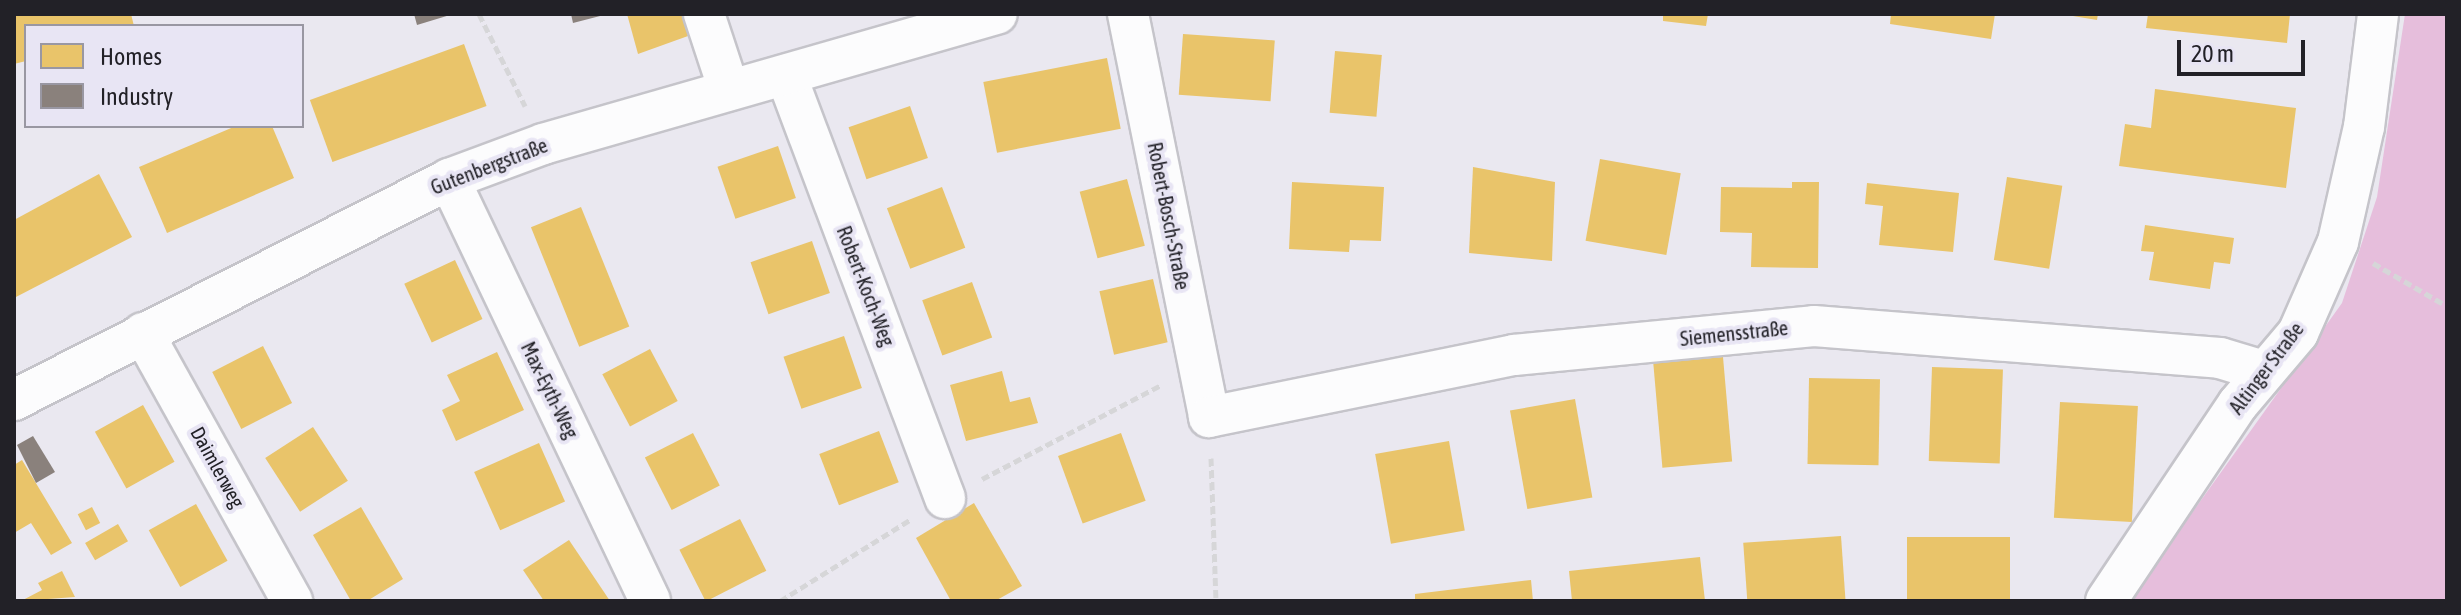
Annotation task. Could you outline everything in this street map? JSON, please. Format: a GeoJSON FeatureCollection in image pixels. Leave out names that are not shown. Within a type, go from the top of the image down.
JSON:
{"type":"FeatureCollection","features":[{"type":"Feature","properties":{"kind":"street"},"geometry":{"type":"LineString","coordinates":[[704,14],[729,90]]}},
{"type":"Feature","properties":{"kind":"street","name":"Gutenbergstraße"},"geometry":{"type":"LineString","coordinates":[[14,400],[449,179],[543,144],[786,75],[887,30],[997,14]]}},
{"type":"Feature","properties":{"kind":"street","name":"Robert-Bosch-Straße"},"geometry":{"type":"LineString","coordinates":[[1128,14],[1209,417]]}},
{"type":"Feature","properties":{"kind":"street","name":"Altinger Straße"},"geometry":{"type":"LineString","coordinates":[[2106,601],[2263,371],[2298,333],[2338,242],[2364,127],[2378,14]]}},
{"type":"Feature","properties":{"kind":"street","name":"Robert-Koch-Weg"},"geometry":{"type":"LineString","coordinates":[[786,75],[945,498]]}},
{"type":"Feature","properties":{"kind":"street","name":"Max-Eyth-Weg"},"geometry":{"type":"LineString","coordinates":[[449,179],[650,601]]}},
{"type":"Feature","properties":{"kind":"street","name":"Siemensstraße"},"geometry":{"type":"LineString","coordinates":[[1209,417],[1514,355],[1814,326],[2220,358],[2263,371]]}},
{"type":"Feature","properties":{"kind":"street","name":"Daimlerweg"},"geometry":{"type":"LineString","coordinates":[[143,333],[292,601]]}},
{"type":"Feature","properties":{"kind":"path"},"geometry":{"type":"LineString","coordinates":[[479,14],[543,144]]}},
{"type":"Feature","properties":{"kind":"path"},"geometry":{"type":"LineString","coordinates":[[2338,242],[2447,306]]}},
{"type":"Feature","properties":{"kind":"path"},"geometry":{"type":"LineString","coordinates":[[1209,417],[1216,601]]}},
{"type":"Feature","properties":{"kind":"shaded area"},"geometry":{"type":"Polygon","coordinates":[[[2405,14],[2447,14],[2447,601],[2129,601],[2342,303],[2377,197],[2405,14]]]}},
{"type":"Feature","properties":{"kind":"building: Homes"},"geometry":{"type":"Polygon","coordinates":[[[14,14],[131,14],[134,24],[24,24],[24,62],[14,64],[14,14]]]}},
{"type":"Feature","properties":{"kind":"building: Homes"},"geometry":{"type":"Polygon","coordinates":[[[627,14],[682,14],[688,36],[638,54],[627,14]]]}},
{"type":"Feature","properties":{"kind":"building: Homes"},"geometry":{"type":"Polygon","coordinates":[[[1663,14],[1708,14],[1706,26],[1663,21],[1663,14]]]}},
{"type":"Feature","properties":{"kind":"building: Homes"},"geometry":{"type":"Polygon","coordinates":[[[1891,14],[1995,14],[1991,39],[1890,24],[1891,14]]]}},
{"type":"Feature","properties":{"kind":"building: Homes"},"geometry":{"type":"Polygon","coordinates":[[[2061,14],[2098,14],[2097,20],[2061,14]]]}},
{"type":"Feature","properties":{"kind":"building: Homes"},"geometry":{"type":"Polygon","coordinates":[[[2148,14],[2290,14],[2287,43],[2146,28],[2148,14]]]}},
{"type":"Feature","properties":{"kind":"building: Homes"},"geometry":{"type":"Polygon","coordinates":[[[1183,34],[1275,40],[1271,101],[1179,95],[1183,34]]]}},
{"type":"Feature","properties":{"kind":"building: Homes"},"geometry":{"type":"Polygon","coordinates":[[[464,44],[487,106],[332,162],[310,100],[464,44]]]}},
{"type":"Feature","properties":{"kind":"building: Homes"},"geometry":{"type":"Polygon","coordinates":[[[1335,51],[1382,55],[1376,117],[1330,113],[1335,51]]]}},
{"type":"Feature","properties":{"kind":"building: Homes"},"geometry":{"type":"Polygon","coordinates":[[[1107,58],[1121,129],[997,153],[983,82],[1107,58]]]}},
{"type":"Feature","properties":{"kind":"building: Homes"},"geometry":{"type":"Polygon","coordinates":[[[2155,89],[2296,108],[2286,188],[2119,166],[2125,124],[2151,128],[2155,89]]]}},
{"type":"Feature","properties":{"kind":"building: Homes"},"geometry":{"type":"Polygon","coordinates":[[[910,106],[928,158],[866,179],[849,127],[910,106]]]}},
{"type":"Feature","properties":{"kind":"building: Homes"},"geometry":{"type":"Polygon","coordinates":[[[231,128],[273,128],[294,178],[167,233],[139,167],[231,128]]]}},
{"type":"Feature","properties":{"kind":"building: Homes"},"geometry":{"type":"Polygon","coordinates":[[[778,146],[796,198],[735,219],[717,167],[778,146]]]}},
{"type":"Feature","properties":{"kind":"building: Homes"},"geometry":{"type":"Polygon","coordinates":[[[1600,159],[1681,173],[1666,255],[1586,241],[1600,159]]]}},
{"type":"Feature","properties":{"kind":"building: Homes"},"geometry":{"type":"Polygon","coordinates":[[[1473,167],[1555,182],[1552,261],[1469,253],[1473,167]]]}},
{"type":"Feature","properties":{"kind":"building: Homes"},"geometry":{"type":"Polygon","coordinates":[[[99,174],[132,237],[14,298],[14,220],[99,174]]]}},
{"type":"Feature","properties":{"kind":"building: Homes"},"geometry":{"type":"Polygon","coordinates":[[[2007,177],[2062,186],[2049,269],[1994,260],[2007,177]]]}},
{"type":"Feature","properties":{"kind":"building: Homes"},"geometry":{"type":"Polygon","coordinates":[[[1127,179],[1145,246],[1098,258],[1080,192],[1127,179]]]}},
{"type":"Feature","properties":{"kind":"building: Homes"},"geometry":{"type":"Polygon","coordinates":[[[1292,182],[1384,187],[1381,241],[1350,240],[1349,252],[1289,249],[1292,182]]]}},
{"type":"Feature","properties":{"kind":"building: Homes"},"geometry":{"type":"Polygon","coordinates":[[[1792,182],[1819,182],[1818,268],[1751,267],[1752,233],[1720,232],[1721,187],[1792,188],[1792,182]]]}},
{"type":"Feature","properties":{"kind":"building: Homes"},"geometry":{"type":"Polygon","coordinates":[[[1867,183],[1959,193],[1953,252],[1879,245],[1883,206],[1865,204],[1867,183]]]}},
{"type":"Feature","properties":{"kind":"building: Homes"},"geometry":{"type":"Polygon","coordinates":[[[942,187],[965,248],[910,269],[887,208],[942,187]]]}},
{"type":"Feature","properties":{"kind":"building: Homes"},"geometry":{"type":"Polygon","coordinates":[[[581,207],[629,327],[579,347],[531,227],[581,207]]]}},
{"type":"Feature","properties":{"kind":"building: Homes"},"geometry":{"type":"Polygon","coordinates":[[[2145,225],[2234,238],[2230,264],[2214,262],[2210,289],[2149,280],[2154,252],[2141,251],[2145,225]]]}},
{"type":"Feature","properties":{"kind":"building: Homes"},"geometry":{"type":"Polygon","coordinates":[[[812,241],[830,293],[768,314],[751,262],[812,241]]]}},
{"type":"Feature","properties":{"kind":"building: Homes"},"geometry":{"type":"Polygon","coordinates":[[[455,260],[482,319],[432,343],[404,284],[455,260]]]}},
{"type":"Feature","properties":{"kind":"building: Homes"},"geometry":{"type":"Polygon","coordinates":[[[1153,279],[1168,342],[1114,355],[1099,291],[1153,279]]]}},
{"type":"Feature","properties":{"kind":"building: Homes"},"geometry":{"type":"Polygon","coordinates":[[[972,282],[992,337],[942,356],[922,300],[972,282]]]}},
{"type":"Feature","properties":{"kind":"building: Homes"},"geometry":{"type":"Polygon","coordinates":[[[844,336],[862,388],[801,409],[783,357],[844,336]]]}},
{"type":"Feature","properties":{"kind":"building: Homes"},"geometry":{"type":"Polygon","coordinates":[[[263,346],[292,403],[241,429],[212,372],[263,346]]]}},
{"type":"Feature","properties":{"kind":"building: Homes"},"geometry":{"type":"Polygon","coordinates":[[[650,349],[678,401],[630,426],[602,374],[650,349]]]}},
{"type":"Feature","properties":{"kind":"building: Homes"},"geometry":{"type":"Polygon","coordinates":[[[497,352],[524,410],[456,441],[442,410],[460,401],[447,375],[497,352]]]}},
{"type":"Feature","properties":{"kind":"building: Homes"},"geometry":{"type":"Polygon","coordinates":[[[1723,357],[1732,462],[1662,468],[1653,363],[1723,357]]]}},
{"type":"Feature","properties":{"kind":"building: Homes"},"geometry":{"type":"Polygon","coordinates":[[[1932,367],[2003,369],[2000,463],[1929,461],[1932,367]]]}},
{"type":"Feature","properties":{"kind":"building: Homes"},"geometry":{"type":"Polygon","coordinates":[[[1002,371],[1010,402],[1030,397],[1038,423],[966,441],[950,385],[1002,371]]]}},
{"type":"Feature","properties":{"kind":"building: Homes"},"geometry":{"type":"Polygon","coordinates":[[[1809,378],[1880,379],[1878,465],[1807,464],[1809,378]]]}},
{"type":"Feature","properties":{"kind":"building: Homes"},"geometry":{"type":"Polygon","coordinates":[[[1575,399],[1592,497],[1527,509],[1510,410],[1575,399]]]}},
{"type":"Feature","properties":{"kind":"building: Homes"},"geometry":{"type":"Polygon","coordinates":[[[2060,402],[2138,406],[2132,522],[2054,518],[2060,402]]]}},
{"type":"Feature","properties":{"kind":"building: Homes"},"geometry":{"type":"Polygon","coordinates":[[[143,405],[175,462],[126,489],[95,432],[143,405]]]}},
{"type":"Feature","properties":{"kind":"building: Homes"},"geometry":{"type":"Polygon","coordinates":[[[313,427],[348,481],[300,512],[265,458],[313,427]]]}},
{"type":"Feature","properties":{"kind":"building: Homes"},"geometry":{"type":"Polygon","coordinates":[[[879,431],[899,482],[839,505],[819,454],[879,431]]]}},
{"type":"Feature","properties":{"kind":"building: Homes"},"geometry":{"type":"Polygon","coordinates":[[[693,433],[720,486],[672,510],[645,458],[693,433]]]}},
{"type":"Feature","properties":{"kind":"building: Homes"},"geometry":{"type":"Polygon","coordinates":[[[1121,433],[1146,501],[1083,524],[1058,456],[1121,433]]]}},
{"type":"Feature","properties":{"kind":"building: Homes"},"geometry":{"type":"Polygon","coordinates":[[[1449,441],[1465,531],[1391,544],[1375,454],[1449,441]]]}},
{"type":"Feature","properties":{"kind":"building: Homes"},"geometry":{"type":"Polygon","coordinates":[[[539,443],[565,501],[500,530],[474,472],[539,443]]]}},
{"type":"Feature","properties":{"kind":"building: Homes"},"geometry":{"type":"Polygon","coordinates":[[[22,460],[72,543],[51,555],[31,523],[14,533],[14,465],[22,460]]]}},
{"type":"Feature","properties":{"kind":"building: Homes"},"geometry":{"type":"Polygon","coordinates":[[[974,503],[1022,586],[995,601],[951,601],[916,538],[974,503]]]}},
{"type":"Feature","properties":{"kind":"building: Homes"},"geometry":{"type":"Polygon","coordinates":[[[196,504],[228,561],[180,587],[149,530],[196,504]]]}},
{"type":"Feature","properties":{"kind":"building: Homes"},"geometry":{"type":"Polygon","coordinates":[[[92,507],[100,523],[86,530],[78,514],[92,507]]]}},
{"type":"Feature","properties":{"kind":"building: Homes"},"geometry":{"type":"Polygon","coordinates":[[[361,507],[403,579],[367,601],[351,601],[313,535],[361,507]]]}},
{"type":"Feature","properties":{"kind":"building: Homes"},"geometry":{"type":"Polygon","coordinates":[[[740,519],[766,571],[705,601],[679,550],[740,519]]]}},
{"type":"Feature","properties":{"kind":"building: Homes"},"geometry":{"type":"Polygon","coordinates":[[[118,524],[128,541],[95,560],[85,543],[118,524]]]}},
{"type":"Feature","properties":{"kind":"building: Homes"},"geometry":{"type":"Polygon","coordinates":[[[1841,536],[1846,601],[1747,601],[1743,543],[1841,536]]]}},
{"type":"Feature","properties":{"kind":"building: Homes"},"geometry":{"type":"Polygon","coordinates":[[[1907,537],[2010,537],[2010,601],[1907,601],[1907,537]]]}},
{"type":"Feature","properties":{"kind":"building: Homes"},"geometry":{"type":"Polygon","coordinates":[[[569,540],[610,601],[544,601],[523,570],[569,540]]]}},
{"type":"Feature","properties":{"kind":"building: Homes"},"geometry":{"type":"Polygon","coordinates":[[[1700,557],[1705,601],[1572,601],[1569,571],[1700,557]]]}},
{"type":"Feature","properties":{"kind":"building: Homes"},"geometry":{"type":"Polygon","coordinates":[[[62,571],[75,597],[21,601],[42,590],[38,583],[62,571]]]}},
{"type":"Feature","properties":{"kind":"building: Homes"},"geometry":{"type":"Polygon","coordinates":[[[1531,580],[1533,601],[1415,601],[1415,594],[1531,580]]]}},
{"type":"Feature","properties":{"kind":"building: Industry"},"geometry":{"type":"Polygon","coordinates":[[[414,14],[450,14],[450,15],[417,25],[414,14]]]}},
{"type":"Feature","properties":{"kind":"building: Industry"},"geometry":{"type":"Polygon","coordinates":[[[571,14],[604,14],[604,15],[573,23],[571,14]]]}},
{"type":"Feature","properties":{"kind":"building: Industry"},"geometry":{"type":"Polygon","coordinates":[[[33,436],[55,472],[36,483],[17,445],[33,436]]]}}]}
